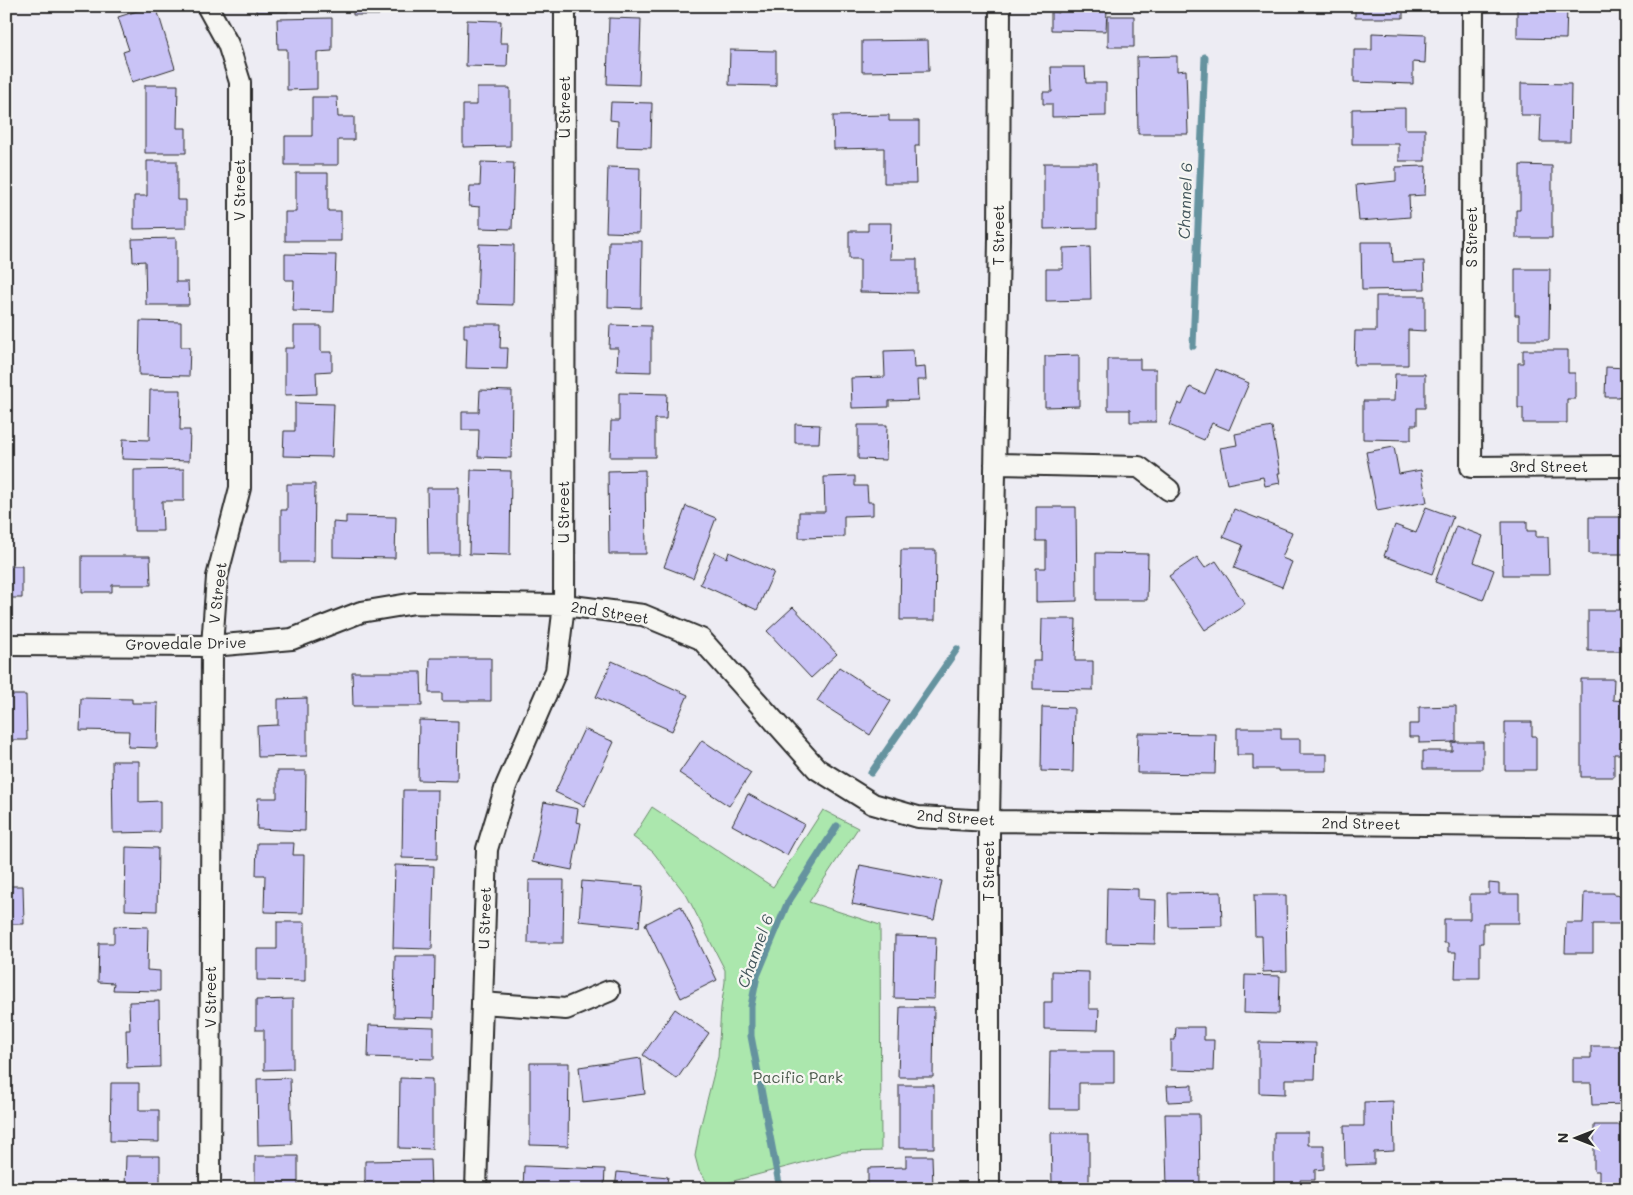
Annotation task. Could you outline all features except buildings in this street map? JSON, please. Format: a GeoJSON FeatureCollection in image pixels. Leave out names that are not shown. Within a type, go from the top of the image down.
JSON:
{"type":"FeatureCollection","features":[{"type":"Feature","properties":{"kind":"street","name":"V Street"},"geometry":{"type":"LineString","coordinates":[[207,6],[228,44],[240,82],[240,488],[217,577],[212,646],[210,1189]]}},
{"type":"Feature","properties":{"kind":"street","name":"U Street"},"geometry":{"type":"LineString","coordinates":[[476,1189],[487,849],[506,786],[556,671],[564,606],[565,6]]}},
{"type":"Feature","properties":{"kind":"street","name":"T Street"},"geometry":{"type":"LineString","coordinates":[[989,1189],[989,821],[999,240],[1000,6]]}},
{"type":"Feature","properties":{"kind":"street","name":"S Street"},"geometry":{"type":"LineString","coordinates":[[1471,467],[1473,6]]}},
{"type":"Feature","properties":{"kind":"street"},"geometry":{"type":"LineString","coordinates":[[995,464],[1140,467],[1169,490]]}},
{"type":"Feature","properties":{"kind":"street","name":"3rd Street"},"geometry":{"type":"LineString","coordinates":[[1471,467],[1627,466]]}},
{"type":"Feature","properties":{"kind":"street","name":"2nd Street"},"geometry":{"type":"LineString","coordinates":[[361,612],[415,604],[564,606],[643,615],[701,639],[817,769],[873,804],[918,817],[989,821],[1627,827]]}},
{"type":"Feature","properties":{"kind":"street","name":"Grovedale Drive"},"geometry":{"type":"LineString","coordinates":[[6,645],[212,646],[292,639],[361,612]]}},
{"type":"Feature","properties":{"kind":"street"},"geometry":{"type":"LineString","coordinates":[[482,1003],[566,1009],[609,991]]}},
{"type":"Feature","properties":{"kind":"green space","name":"Pacific Park"},"geometry":{"type":"Polygon","coordinates":[[[652,807],[773,887],[823,810],[858,828],[809,902],[880,925],[881,1151],[843,1152],[711,1187],[699,1171],[695,1156],[718,1057],[725,970],[687,896],[653,852],[633,837],[652,807]]]}},
{"type":"Feature","properties":{"kind":"waterway","name":"Channel 6"},"geometry":{"type":"LineString","coordinates":[[1193,346],[1205,57]]}},
{"type":"Feature","properties":{"kind":"waterway","name":"Channel 6"},"geometry":{"type":"LineString","coordinates":[[871,773],[957,649]]}},
{"type":"Feature","properties":{"kind":"waterway","name":"Channel 6"},"geometry":{"type":"LineString","coordinates":[[780,1189],[751,1036],[751,1006],[757,976],[787,904],[837,826]]}}]}
